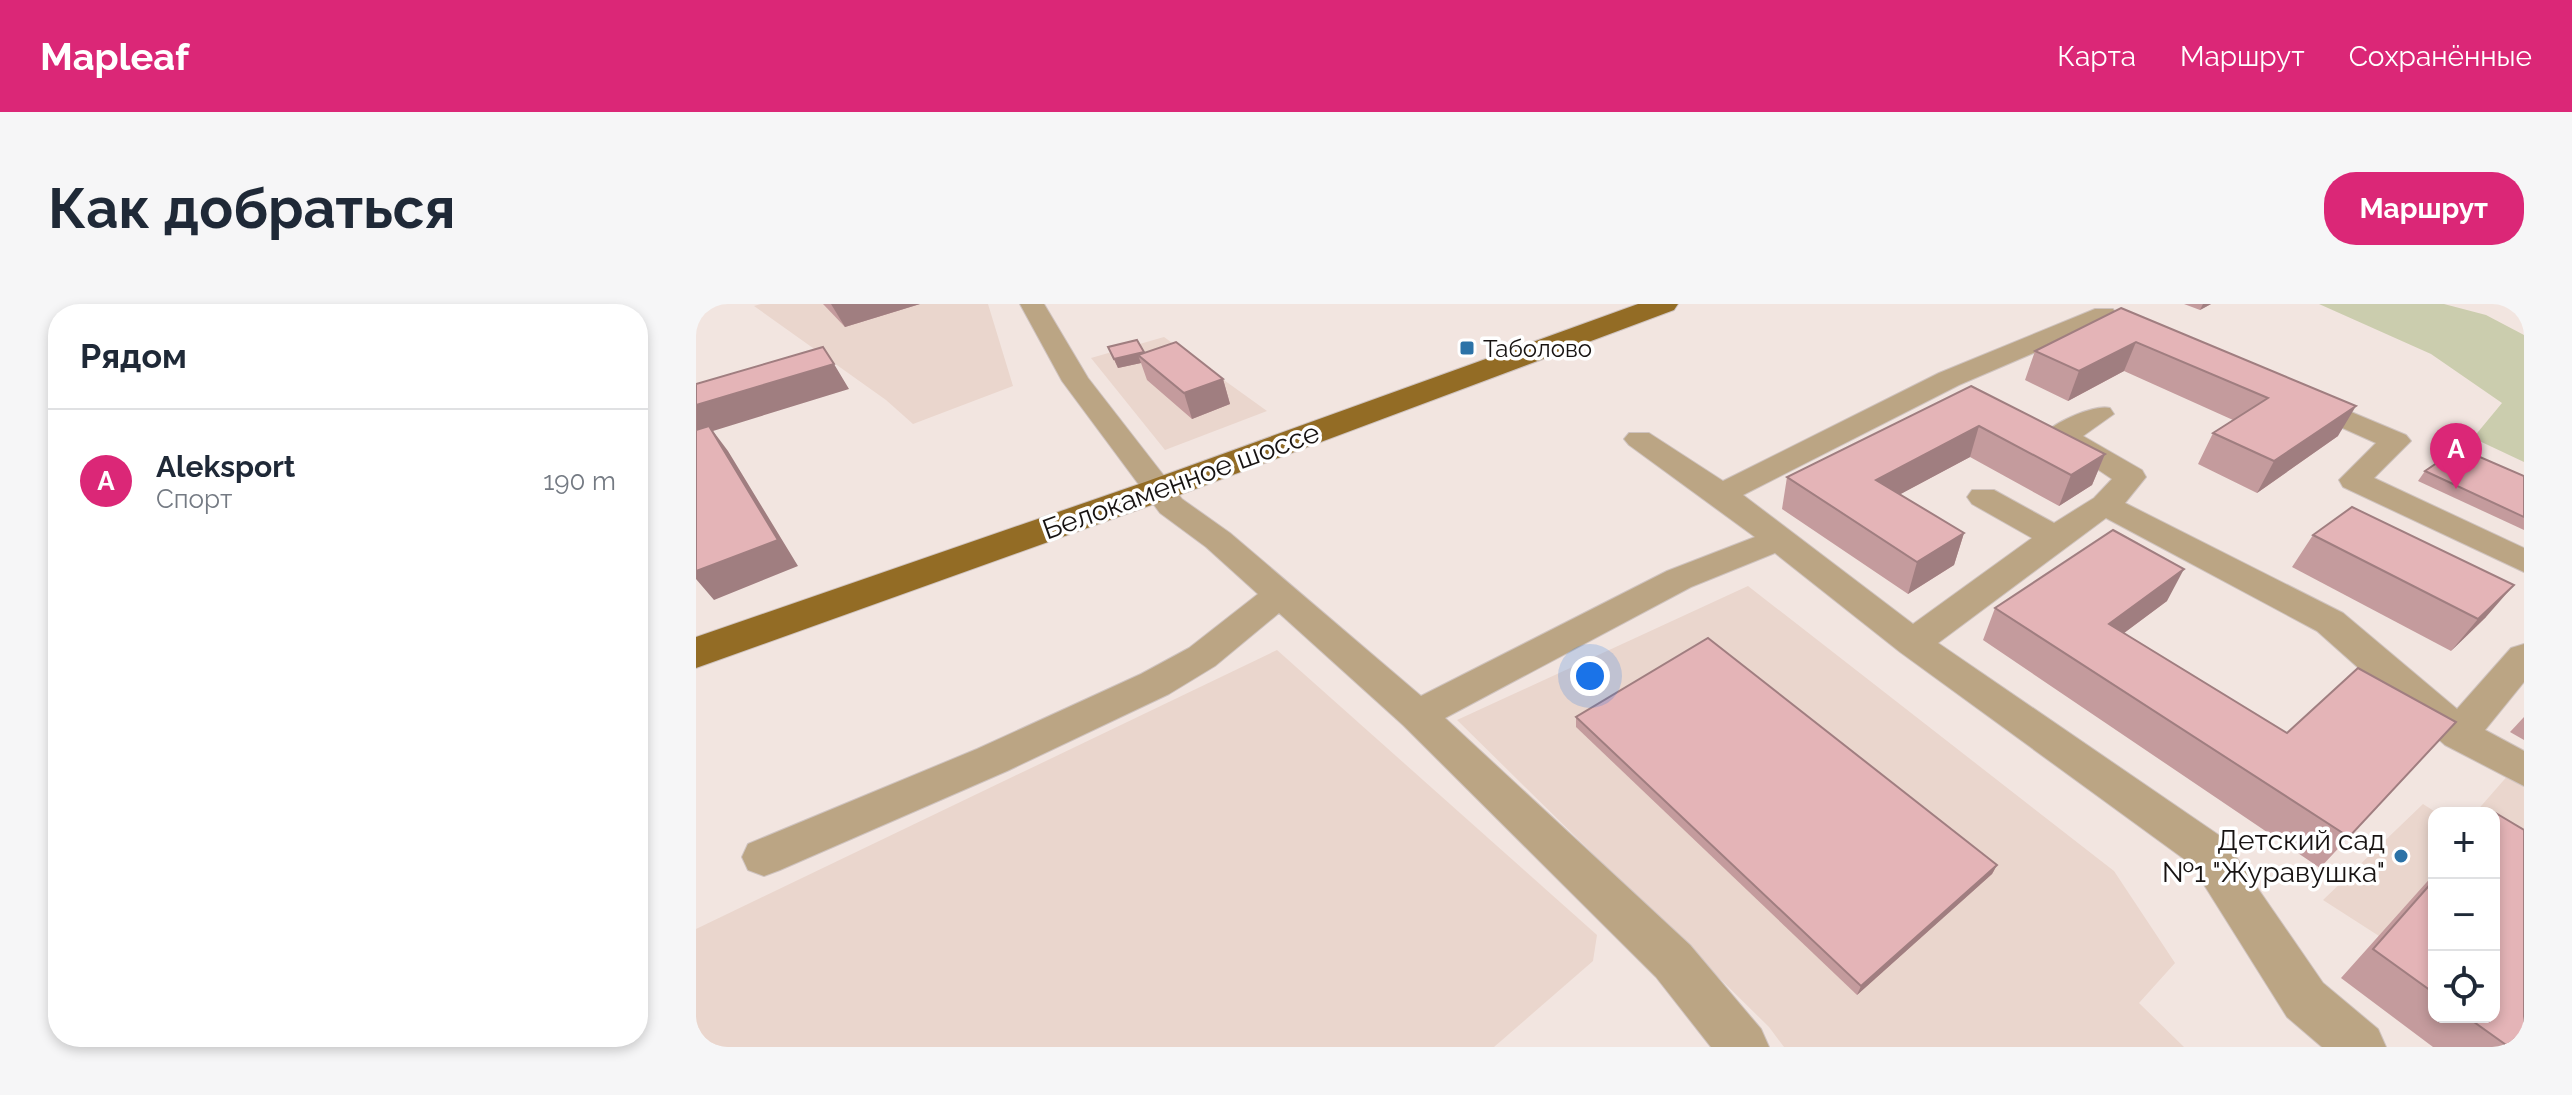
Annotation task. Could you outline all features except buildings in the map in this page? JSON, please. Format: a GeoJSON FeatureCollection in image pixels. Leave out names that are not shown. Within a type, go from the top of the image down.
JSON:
{"type":"FeatureCollection","features":[{"type":"Feature","properties":{"kind":"main road","name":"Белокаменное шоссе"},"geometry":{"type":"LineString","coordinates":[[696,653],[1158,490],[1664,304]]}},
{"type":"Feature","properties":{"kind":"street"},"geometry":{"type":"LineString","coordinates":[[1032,304],[1076,381],[1171,506],[1280,594],[1417,715],[1673,961],[1743,1047]]}},
{"type":"Feature","properties":{"kind":"street"},"geometry":{"type":"LineString","coordinates":[[2073,304],[2120,314]]}},
{"type":"Feature","properties":{"kind":"street"},"geometry":{"type":"LineString","coordinates":[[1721,494],[1949,379],[2120,314]]}},
{"type":"Feature","properties":{"kind":"street"},"geometry":{"type":"LineString","coordinates":[[1949,379],[1982,395]]}},
{"type":"Feature","properties":{"kind":"street"},"geometry":{"type":"LineString","coordinates":[[2268,385],[2396,441],[2354,480],[2524,561]]}},
{"type":"Feature","properties":{"kind":"street"},"geometry":{"type":"LineString","coordinates":[[1913,643],[2055,537],[2105,505],[2131,477],[2049,428],[2100,414]]}},
{"type":"Feature","properties":{"kind":"street"},"geometry":{"type":"LineString","coordinates":[[1639,439],[1721,494],[1913,643],[2207,851],[2305,1000],[2360,1047]]}},
{"type":"Feature","properties":{"kind":"street"},"geometry":{"type":"LineString","coordinates":[[1983,497],[2055,537]]}},
{"type":"Feature","properties":{"kind":"street"},"geometry":{"type":"LineString","coordinates":[[2105,505],[2330,622],[2459,734],[2524,770]]}},
{"type":"Feature","properties":{"kind":"street"},"geometry":{"type":"LineString","coordinates":[[1417,715],[1679,579],[1780,539]]}},
{"type":"Feature","properties":{"kind":"street"},"geometry":{"type":"LineString","coordinates":[[764,857],[992,760],[1155,684],[1202,657],[1280,594]]}},
{"type":"Feature","properties":{"kind":"street"},"geometry":{"type":"LineString","coordinates":[[2459,734],[2524,657]]}},
{"type":"Feature","properties":{"kind":"shaded area"},"geometry":{"type":"Polygon","coordinates":[[[988,304],[1013,386],[913,424],[886,400],[754,306],[988,304]]]}},
{"type":"Feature","properties":{"kind":"shaded area"},"geometry":{"type":"Polygon","coordinates":[[[1164,337],[1267,411],[1165,450],[1091,358],[1164,337]]]}},
{"type":"Feature","properties":{"kind":"shaded area"},"geometry":{"type":"Polygon","coordinates":[[[1748,586],[2114,871],[2175,963],[2139,1003],[2184,1047],[1784,1047],[1769,1027],[1457,720],[1748,586]]]}},
{"type":"Feature","properties":{"kind":"shaded area"},"geometry":{"type":"Polygon","coordinates":[[[1277,650],[1597,935],[1593,961],[1494,1047],[696,1047],[696,929],[1277,650]]]}},
{"type":"Feature","properties":{"kind":"shaded area"},"geometry":{"type":"Polygon","coordinates":[[[2510,773],[2524,781],[2524,993],[2500,849],[2500,807],[2480,807],[2510,773]]]}},
{"type":"Feature","properties":{"kind":"shaded area","name":"Детский сад №1 \"Журавушка\""},"geometry":{"type":"Polygon","coordinates":[[[2423,804],[2428,807],[2428,932],[2379,936],[2323,900],[2423,804]]]}},
{"type":"Feature","properties":{"kind":"green space"},"geometry":{"type":"Polygon","coordinates":[[[2319,304],[2444,304],[2486,315],[2524,335],[2524,462],[2473,438],[2502,403],[2431,354],[2319,304]]]}},
{"type":"Feature","properties":{"kind":"place","name":"Таболово"},"geometry":{"type":"Point","coordinates":[1467,348]}},
{"type":"Feature","properties":{"kind":"place","name":"Aleksport"},"geometry":{"type":"Point","coordinates":[2456,489]}},
{"type":"Feature","properties":{"kind":"place","name":"Детский сад №1 \"Журавушка\""},"geometry":{"type":"Point","coordinates":[2401,856]}}]}
